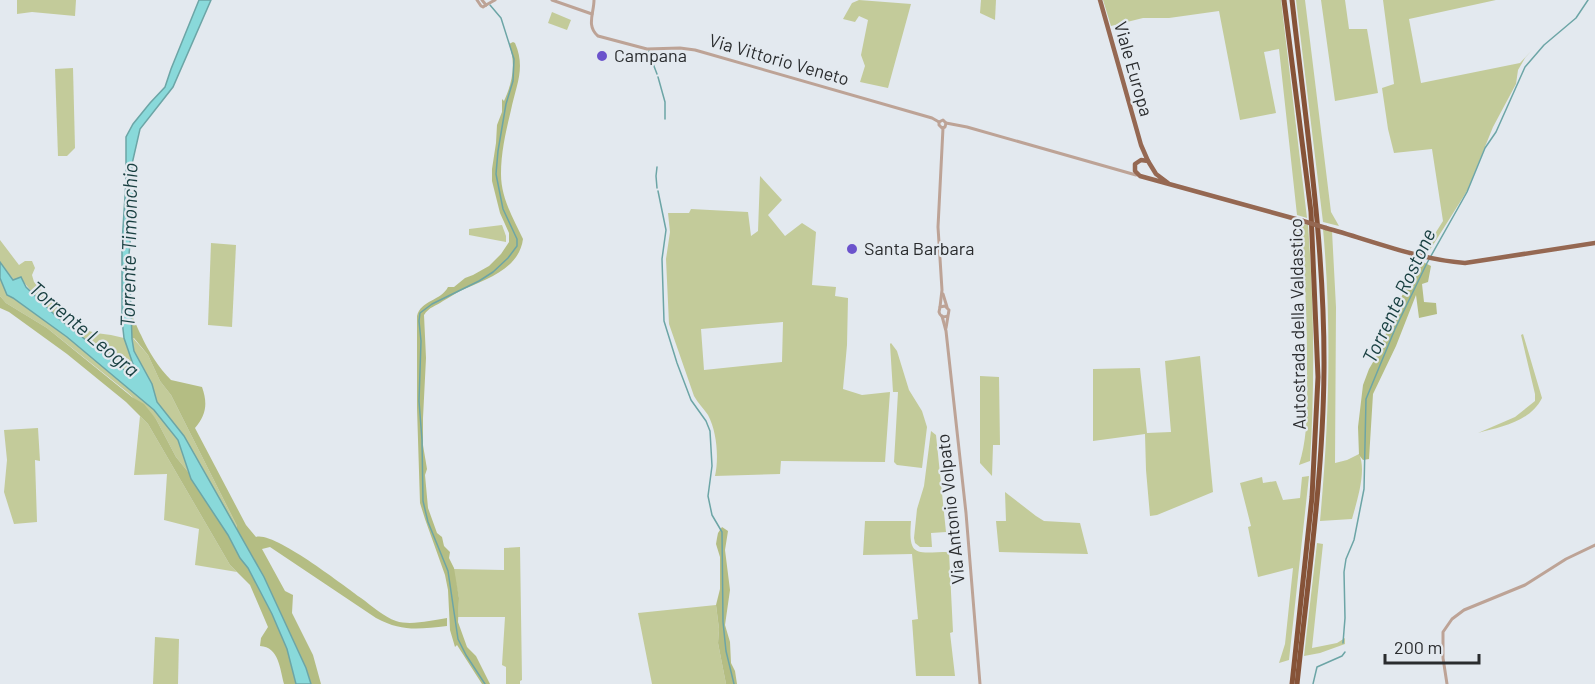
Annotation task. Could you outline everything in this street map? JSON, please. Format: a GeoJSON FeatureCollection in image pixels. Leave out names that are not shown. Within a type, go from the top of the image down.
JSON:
{"type":"FeatureCollection","features":[{"type":"Feature","properties":{"kind":"highway","name":"Autostrada della Valdastico"},"geometry":{"type":"LineString","coordinates":[[1284,0],[1311,212],[1318,377],[1312,497],[1292,684]]}},
{"type":"Feature","properties":{"kind":"highway","name":"Autostrada della Valdastico"},"geometry":{"type":"LineString","coordinates":[[1292,0],[1319,228],[1324,350],[1318,489],[1297,684]]}},
{"type":"Feature","properties":{"kind":"main road","name":"Viale Europa"},"geometry":{"type":"LineString","coordinates":[[1100,0],[1141,145],[1150,166]]}},
{"type":"Feature","properties":{"kind":"main road","name":"Viale Europa"},"geometry":{"type":"LineString","coordinates":[[1137,162],[1141,145]]}},
{"type":"Feature","properties":{"kind":"main road","name":"Via Vittorio Veneto"},"geometry":{"type":"LineString","coordinates":[[1137,162],[1143,160],[1168,183]]}},
{"type":"Feature","properties":{"kind":"main road"},"geometry":{"type":"LineString","coordinates":[[1137,162],[1135,171],[1140,176],[1148,174],[1150,166]]}},
{"type":"Feature","properties":{"kind":"main road","name":"Via Vittorio Veneto"},"geometry":{"type":"LineString","coordinates":[[1140,176],[1449,262],[1475,262],[1595,243]]}},
{"type":"Feature","properties":{"kind":"street"},"geometry":{"type":"LineString","coordinates":[[477,0],[483,7],[495,0]]}},
{"type":"Feature","properties":{"kind":"street"},"geometry":{"type":"LineString","coordinates":[[482,0],[486,5]]}},
{"type":"Feature","properties":{"kind":"street"},"geometry":{"type":"LineString","coordinates":[[552,0],[592,14],[594,0]]}},
{"type":"Feature","properties":{"kind":"street","name":"Via Vittorio Veneto"},"geometry":{"type":"LineString","coordinates":[[592,14],[591,24],[594,33],[609,39],[647,49],[695,50],[880,102],[939,122],[943,120],[946,123],[1140,176]]}},
{"type":"Feature","properties":{"kind":"street"},"geometry":{"type":"LineString","coordinates":[[939,122],[939,126],[943,128]]}},
{"type":"Feature","properties":{"kind":"street"},"geometry":{"type":"LineString","coordinates":[[942,290],[949,312],[947,316],[942,316],[939,312],[942,290],[938,226],[943,128],[946,123]]}},
{"type":"Feature","properties":{"kind":"street"},"geometry":{"type":"LineString","coordinates":[[1120,170],[1129,169],[1137,162]]}},
{"type":"Feature","properties":{"kind":"street"},"geometry":{"type":"LineString","coordinates":[[940,307],[947,307]]}},
{"type":"Feature","properties":{"kind":"street","name":"Via Antonio Volpato"},"geometry":{"type":"LineString","coordinates":[[942,316],[946,331],[966,513],[980,684]]}},
{"type":"Feature","properties":{"kind":"street","name":"Via Antonio Volpato"},"geometry":{"type":"LineString","coordinates":[[946,331],[947,316]]}},
{"type":"Feature","properties":{"kind":"street"},"geometry":{"type":"LineString","coordinates":[[1447,684],[1443,658],[1443,632],[1452,618],[1464,610],[1525,585],[1566,559],[1595,545]]}},
{"type":"Feature","properties":{"kind":"green space"},"geometry":{"type":"Polygon","coordinates":[[[17,0],[76,0],[75,16],[32,12],[17,14],[17,0]]]}},
{"type":"Feature","properties":{"kind":"green space"},"geometry":{"type":"Polygon","coordinates":[[[859,0],[911,4],[888,88],[860,82],[865,66],[861,55],[868,20],[859,16],[855,22],[843,19],[852,3],[859,0]]]}},
{"type":"Feature","properties":{"kind":"green space"},"geometry":{"type":"Polygon","coordinates":[[[981,0],[996,0],[995,20],[980,13],[981,0]]]}},
{"type":"Feature","properties":{"kind":"green space"},"geometry":{"type":"Polygon","coordinates":[[[1103,0],[1281,0],[1307,218],[1297,215],[1279,49],[1264,52],[1276,113],[1240,120],[1219,11],[1169,18],[1143,18],[1111,26],[1103,0]]]}},
{"type":"Feature","properties":{"kind":"green space"},"geometry":{"type":"Polygon","coordinates":[[[1296,0],[1305,0],[1331,212],[1339,226],[1323,222],[1296,0]]]}},
{"type":"Feature","properties":{"kind":"green space"},"geometry":{"type":"Polygon","coordinates":[[[1321,0],[1345,0],[1349,29],[1367,29],[1378,93],[1335,101],[1321,0]]]}},
{"type":"Feature","properties":{"kind":"green space"},"geometry":{"type":"Polygon","coordinates":[[[1383,0],[1496,0],[1409,19],[1421,83],[1520,63],[1532,50],[1518,70],[1516,84],[1493,127],[1467,191],[1428,253],[1424,251],[1443,221],[1432,149],[1394,153],[1382,88],[1394,84],[1383,0]]]}},
{"type":"Feature","properties":{"kind":"green space"},"geometry":{"type":"Polygon","coordinates":[[[552,12],[571,20],[567,30],[548,23],[552,12]]]}},
{"type":"Feature","properties":{"kind":"green space"},"geometry":{"type":"Polygon","coordinates":[[[513,42],[518,52],[520,69],[504,142],[501,174],[505,200],[523,239],[520,250],[508,266],[430,308],[424,315],[426,358],[423,445],[427,469],[425,475],[428,508],[437,533],[442,537],[444,546],[450,552],[449,558],[454,568],[459,598],[458,622],[467,647],[476,656],[490,684],[482,684],[457,645],[455,647],[450,630],[445,575],[420,503],[417,316],[427,303],[445,292],[448,287],[454,287],[465,278],[489,266],[509,242],[509,233],[500,213],[492,181],[492,169],[497,125],[502,112],[502,99],[504,101],[510,86],[513,66],[509,44],[513,42]]]}},
{"type":"Feature","properties":{"kind":"green space"},"geometry":{"type":"Polygon","coordinates":[[[73,68],[75,148],[67,156],[58,156],[55,69],[73,68]]]}},
{"type":"Feature","properties":{"kind":"green space"},"geometry":{"type":"Polygon","coordinates":[[[760,176],[782,200],[768,215],[785,236],[802,223],[816,232],[812,285],[836,287],[835,296],[848,298],[843,389],[862,395],[890,392],[885,462],[781,461],[780,474],[715,476],[717,453],[713,429],[708,415],[694,396],[669,324],[666,259],[670,232],[668,213],[689,213],[691,209],[748,212],[751,236],[758,231],[760,176]],[[783,322],[701,329],[704,370],[782,362],[783,322]]]}},
{"type":"Feature","properties":{"kind":"green space"},"geometry":{"type":"Polygon","coordinates":[[[1295,221],[1308,225],[1313,343],[1310,461],[1299,465],[1307,416],[1307,340],[1303,256],[1297,255],[1295,221]]]}},
{"type":"Feature","properties":{"kind":"green space"},"geometry":{"type":"Polygon","coordinates":[[[502,225],[506,242],[469,235],[469,229],[502,225]]]}},
{"type":"Feature","properties":{"kind":"green space"},"geometry":{"type":"Polygon","coordinates":[[[1323,229],[1332,231],[1336,307],[1335,463],[1359,454],[1362,468],[1352,519],[1320,521],[1326,448],[1328,375],[1328,302],[1323,229]]]}},
{"type":"Feature","properties":{"kind":"green space"},"geometry":{"type":"Polygon","coordinates":[[[0,240],[19,265],[25,261],[32,261],[35,268],[32,275],[34,282],[66,319],[82,329],[124,338],[134,367],[132,372],[127,372],[59,319],[41,303],[22,280],[14,280],[0,262],[0,240]]]}},
{"type":"Feature","properties":{"kind":"green space"},"geometry":{"type":"Polygon","coordinates":[[[211,243],[236,245],[232,327],[208,325],[211,243]]]}},
{"type":"Feature","properties":{"kind":"green space"},"geometry":{"type":"Polygon","coordinates":[[[1423,262],[1431,266],[1428,282],[1422,284],[1424,302],[1436,303],[1437,314],[1419,318],[1416,295],[1396,346],[1373,394],[1369,459],[1363,460],[1359,455],[1358,427],[1363,385],[1379,352],[1396,306],[1423,262]]]}},
{"type":"Feature","properties":{"kind":"green space"},"geometry":{"type":"Polygon","coordinates":[[[0,278],[7,295],[67,337],[154,410],[178,440],[189,473],[176,457],[156,419],[127,392],[47,328],[6,303],[0,296],[0,278]]]}},
{"type":"Feature","properties":{"kind":"green space"},"geometry":{"type":"Polygon","coordinates":[[[0,296],[6,303],[47,328],[132,397],[144,404],[156,419],[176,457],[189,473],[248,568],[287,649],[296,684],[284,684],[275,655],[266,647],[260,646],[261,638],[268,627],[250,585],[230,565],[148,424],[126,402],[67,354],[0,308],[0,296]]]}},
{"type":"Feature","properties":{"kind":"green space"},"geometry":{"type":"Polygon","coordinates":[[[130,313],[150,353],[171,380],[202,387],[205,409],[195,428],[246,525],[256,537],[265,537],[293,550],[392,619],[408,623],[447,618],[447,626],[411,628],[394,626],[376,618],[270,547],[262,549],[285,591],[293,595],[292,613],[313,655],[321,684],[311,684],[306,668],[264,577],[236,530],[237,526],[171,395],[160,381],[148,355],[134,338],[132,339],[130,313]]]}},
{"type":"Feature","properties":{"kind":"green space"},"geometry":{"type":"Polygon","coordinates":[[[1523,334],[1542,398],[1537,406],[1523,418],[1505,426],[1478,433],[1515,417],[1535,401],[1521,335],[1523,334]]]}},
{"type":"Feature","properties":{"kind":"green space"},"geometry":{"type":"Polygon","coordinates":[[[133,338],[148,355],[160,381],[171,395],[237,526],[236,530],[200,463],[157,402],[152,384],[134,351],[133,338]]]}},
{"type":"Feature","properties":{"kind":"green space"},"geometry":{"type":"Polygon","coordinates":[[[891,343],[897,351],[909,390],[922,411],[927,427],[922,468],[897,465],[894,462],[898,392],[893,392],[891,343]]]}},
{"type":"Feature","properties":{"kind":"green space"},"geometry":{"type":"Polygon","coordinates":[[[1200,356],[1213,492],[1150,516],[1145,434],[1093,441],[1093,369],[1140,368],[1147,433],[1171,432],[1165,361],[1200,356]]]}},
{"type":"Feature","properties":{"kind":"green space"},"geometry":{"type":"Polygon","coordinates":[[[980,376],[999,377],[1000,445],[993,445],[992,476],[980,463],[980,376]]]}},
{"type":"Feature","properties":{"kind":"green space"},"geometry":{"type":"Polygon","coordinates":[[[140,416],[148,424],[230,565],[237,572],[195,565],[199,529],[164,520],[167,474],[134,475],[140,416]]]}},
{"type":"Feature","properties":{"kind":"green space"},"geometry":{"type":"Polygon","coordinates":[[[38,428],[40,461],[35,460],[37,522],[14,524],[4,492],[7,460],[4,430],[38,428]]]}},
{"type":"Feature","properties":{"kind":"green space"},"geometry":{"type":"Polygon","coordinates":[[[931,431],[936,435],[946,532],[931,533],[932,547],[920,547],[915,543],[914,538],[931,431]]]}},
{"type":"Feature","properties":{"kind":"green space"},"geometry":{"type":"Polygon","coordinates":[[[1309,476],[1289,660],[1279,663],[1285,644],[1293,568],[1258,577],[1248,527],[1251,526],[1240,483],[1262,477],[1263,483],[1276,481],[1283,500],[1300,498],[1302,477],[1309,476]]]}},
{"type":"Feature","properties":{"kind":"green space"},"geometry":{"type":"Polygon","coordinates":[[[1005,492],[1044,521],[1080,523],[1088,554],[999,552],[996,521],[1006,521],[1005,492]]]}},
{"type":"Feature","properties":{"kind":"green space"},"geometry":{"type":"Polygon","coordinates":[[[865,521],[911,521],[910,533],[913,548],[922,552],[949,552],[953,632],[950,633],[955,676],[916,676],[912,620],[918,619],[912,554],[863,555],[865,521]]]}},
{"type":"Feature","properties":{"kind":"green space"},"geometry":{"type":"Polygon","coordinates":[[[722,527],[728,531],[725,550],[730,590],[725,625],[737,684],[726,684],[718,643],[716,605],[720,589],[720,557],[716,544],[722,527]]]}},
{"type":"Feature","properties":{"kind":"green space"},"geometry":{"type":"Polygon","coordinates":[[[1317,543],[1323,544],[1312,648],[1337,643],[1345,638],[1345,644],[1304,656],[1317,543]]]}},
{"type":"Feature","properties":{"kind":"green space"},"geometry":{"type":"Polygon","coordinates":[[[520,547],[522,680],[520,684],[506,684],[506,667],[502,665],[505,617],[458,617],[459,598],[453,569],[504,570],[504,548],[520,547]]]}},
{"type":"Feature","properties":{"kind":"green space"},"geometry":{"type":"Polygon","coordinates":[[[716,605],[718,643],[726,684],[652,684],[638,613],[716,605]]]}},
{"type":"Feature","properties":{"kind":"green space"},"geometry":{"type":"Polygon","coordinates":[[[155,637],[179,639],[178,684],[153,684],[155,637]]]}},
{"type":"Feature","properties":{"kind":"water","name":"Torrente Timonchio"},"geometry":{"type":"Polygon","coordinates":[[[199,0],[211,0],[173,87],[140,129],[132,164],[133,206],[129,255],[132,339],[134,351],[152,384],[157,402],[184,436],[264,577],[306,668],[311,684],[296,684],[287,649],[272,614],[248,568],[191,479],[178,440],[154,410],[67,337],[7,295],[0,278],[0,262],[13,280],[21,277],[26,287],[59,319],[127,372],[132,372],[134,367],[124,338],[122,320],[126,137],[133,124],[165,87],[199,0]]]}},
{"type":"Feature","properties":{"kind":"waterway","name":"Torrente Rostone"},"geometry":{"type":"LineString","coordinates":[[1343,643],[1344,572],[1346,559],[1354,540],[1364,489],[1366,399],[1395,329],[1427,263],[1467,192],[1485,148],[1496,132],[1525,67],[1544,45],[1576,18],[1588,0]]}},
{"type":"Feature","properties":{"kind":"waterway"},"geometry":{"type":"LineString","coordinates":[[485,684],[458,639],[448,571],[428,522],[423,501],[419,321],[420,313],[432,304],[493,272],[517,246],[517,239],[503,209],[496,174],[506,104],[513,81],[514,59],[501,18],[490,5]]}},
{"type":"Feature","properties":{"kind":"waterway"},"geometry":{"type":"LineString","coordinates":[[649,51],[652,60]]}},
{"type":"Feature","properties":{"kind":"waterway"},"geometry":{"type":"LineString","coordinates":[[652,61],[657,74]]}},
{"type":"Feature","properties":{"kind":"waterway"},"geometry":{"type":"LineString","coordinates":[[658,77],[665,102],[665,119]]}},
{"type":"Feature","properties":{"kind":"waterway"},"geometry":{"type":"LineString","coordinates":[[657,167],[657,188]]}},
{"type":"Feature","properties":{"kind":"waterway"},"geometry":{"type":"LineString","coordinates":[[658,191],[666,230],[662,259],[664,321],[691,400],[706,421],[710,431],[712,466],[708,496],[712,515],[722,532],[723,622],[726,651],[734,684]]}},
{"type":"Feature","properties":{"kind":"waterway","name":"Torrente Rostone"},"geometry":{"type":"LineString","coordinates":[[1313,684],[1317,667],[1342,656],[1345,652]]}},
{"type":"Feature","properties":{"kind":"place","name":"Campana"},"geometry":{"type":"Point","coordinates":[602,56]}},
{"type":"Feature","properties":{"kind":"place","name":"Santa Barbara"},"geometry":{"type":"Point","coordinates":[852,249]}},
{"type":"Feature","properties":{"kind":"water label","name":"Torrente Leogra"},"geometry":{"type":"Point","coordinates":[84,329]}}]}
